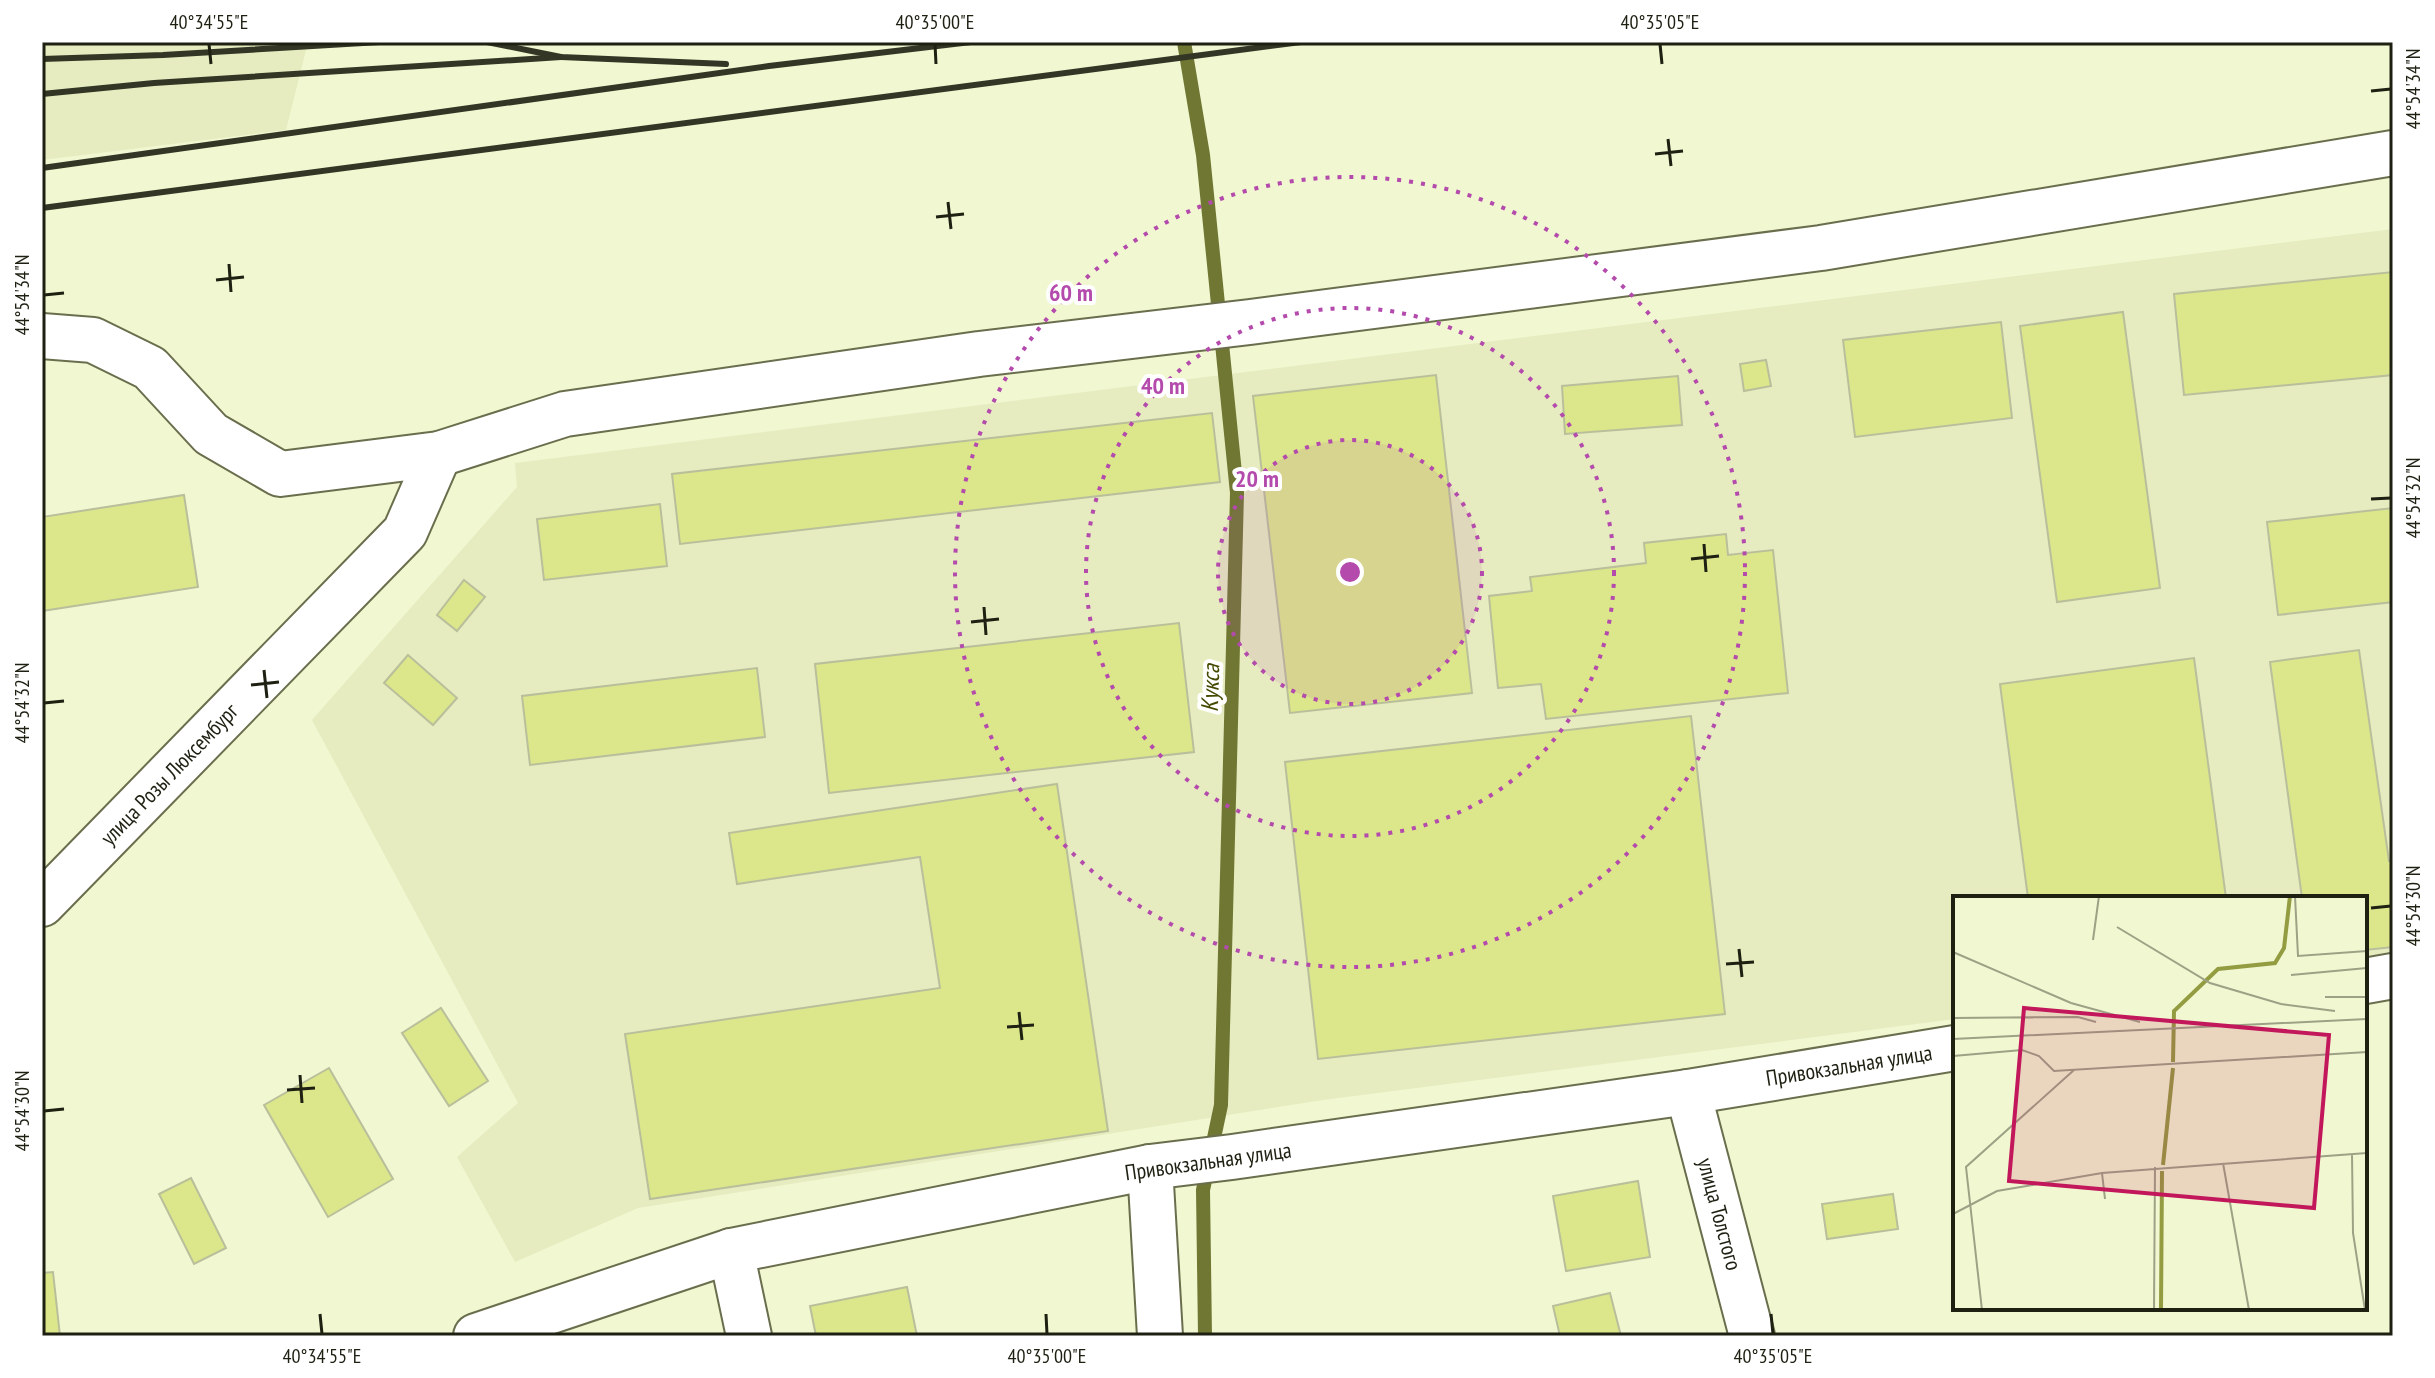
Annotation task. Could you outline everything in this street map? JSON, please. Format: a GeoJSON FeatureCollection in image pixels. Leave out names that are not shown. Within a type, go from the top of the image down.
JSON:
{"type":"FeatureCollection","features":[{"type":"Feature","properties":{"kind":"street"},"geometry":{"type":"LineString","coordinates":[[42,336],[93,340],[150,368],[211,434],[280,474],[439,454],[565,414],[979,354],[1821,248],[2393,153]]}},
{"type":"Feature","properties":{"kind":"street","name":"улица Розы Люксембург"},"geometry":{"type":"LineString","coordinates":[[42,904],[405,532],[439,454]]}},
{"type":"Feature","properties":{"kind":"street"},"geometry":{"type":"LineString","coordinates":[[2367,981],[2393,976]]}},
{"type":"Feature","properties":{"kind":"street","name":"Привокзальная улица"},"geometry":{"type":"LineString","coordinates":[[476,1336],[731,1251],[1166,1165],[1688,1092],[1953,1048]]}},
{"type":"Feature","properties":{"kind":"street","name":"улица Толстого"},"geometry":{"type":"LineString","coordinates":[[1688,1092],[1752,1336]]}},
{"type":"Feature","properties":{"kind":"street"},"geometry":{"type":"LineString","coordinates":[[1160,1336],[1166,1165]]}},
{"type":"Feature","properties":{"kind":"street"},"geometry":{"type":"LineString","coordinates":[[731,1251],[749,1336]]}},
{"type":"Feature","properties":{"kind":"shaded area"},"geometry":{"type":"Polygon","coordinates":[[[42,42],[308,42],[286,130],[42,160],[42,42]]]}},
{"type":"Feature","properties":{"kind":"shaded area"},"geometry":{"type":"Polygon","coordinates":[[[2393,229],[2393,956],[2367,960],[2367,896],[1953,896],[1953,1019],[1323,1100],[638,1208],[515,1262],[457,1157],[518,1103],[312,720],[517,487],[515,463],[2393,229]]]}},
{"type":"Feature","properties":{"kind":"building"},"geometry":{"type":"Polygon","coordinates":[[[2393,272],[2393,375],[2184,395],[2174,294],[2393,272]]]}},
{"type":"Feature","properties":{"kind":"building"},"geometry":{"type":"Polygon","coordinates":[[[2123,312],[2160,588],[2057,602],[2020,326],[2123,312]]]}},
{"type":"Feature","properties":{"kind":"building"},"geometry":{"type":"Polygon","coordinates":[[[2001,322],[2012,418],[1855,437],[1843,340],[2001,322]]]}},
{"type":"Feature","properties":{"kind":"building"},"geometry":{"type":"Polygon","coordinates":[[[1766,360],[1771,386],[1744,391],[1740,364],[1766,360]]]}},
{"type":"Feature","properties":{"kind":"building"},"geometry":{"type":"Polygon","coordinates":[[[1436,375],[1472,693],[1290,713],[1253,396],[1436,375]]]}},
{"type":"Feature","properties":{"kind":"building"},"geometry":{"type":"Polygon","coordinates":[[[1678,376],[1682,425],[1565,434],[1562,386],[1678,376]]]}},
{"type":"Feature","properties":{"kind":"building"},"geometry":{"type":"Polygon","coordinates":[[[1212,413],[1220,482],[680,544],[672,474],[1212,413]]]}},
{"type":"Feature","properties":{"kind":"building"},"geometry":{"type":"Polygon","coordinates":[[[184,495],[198,587],[42,611],[42,517],[184,495]]]}},
{"type":"Feature","properties":{"kind":"building"},"geometry":{"type":"Polygon","coordinates":[[[660,504],[667,566],[544,580],[537,519],[660,504]]]}},
{"type":"Feature","properties":{"kind":"building"},"geometry":{"type":"Polygon","coordinates":[[[2393,508],[2393,602],[2278,615],[2267,522],[2393,508]]]}},
{"type":"Feature","properties":{"kind":"building"},"geometry":{"type":"Polygon","coordinates":[[[1726,534],[1728,555],[1773,550],[1788,693],[1546,719],[1541,684],[1498,688],[1489,596],[1532,591],[1530,577],[1646,563],[1644,543],[1726,534]]]}},
{"type":"Feature","properties":{"kind":"building"},"geometry":{"type":"Polygon","coordinates":[[[464,580],[485,597],[457,631],[437,615],[464,580]]]}},
{"type":"Feature","properties":{"kind":"building"},"geometry":{"type":"Polygon","coordinates":[[[1179,623],[1194,752],[829,793],[815,664],[1179,623]]]}},
{"type":"Feature","properties":{"kind":"building"},"geometry":{"type":"Polygon","coordinates":[[[2359,650],[2389,861],[2393,861],[2393,947],[2367,950],[2367,896],[2302,896],[2270,662],[2359,650]]]}},
{"type":"Feature","properties":{"kind":"building"},"geometry":{"type":"Polygon","coordinates":[[[408,655],[457,698],[433,725],[384,683],[408,655]]]}},
{"type":"Feature","properties":{"kind":"building"},"geometry":{"type":"Polygon","coordinates":[[[2194,658],[2226,896],[2028,896],[2000,684],[2194,658]]]}},
{"type":"Feature","properties":{"kind":"building"},"geometry":{"type":"Polygon","coordinates":[[[757,668],[765,737],[530,765],[522,696],[757,668]]]}},
{"type":"Feature","properties":{"kind":"building"},"geometry":{"type":"Polygon","coordinates":[[[1691,716],[1725,1014],[1318,1059],[1285,762],[1691,716]]]}},
{"type":"Feature","properties":{"kind":"building"},"geometry":{"type":"Polygon","coordinates":[[[1057,784],[1108,1131],[650,1199],[625,1034],[940,988],[920,857],[737,884],[729,833],[1057,784]]]}},
{"type":"Feature","properties":{"kind":"building"},"geometry":{"type":"Polygon","coordinates":[[[441,1008],[488,1081],[449,1106],[402,1033],[441,1008]]]}},
{"type":"Feature","properties":{"kind":"building"},"geometry":{"type":"Polygon","coordinates":[[[329,1068],[393,1179],[328,1217],[264,1105],[329,1068]]]}},
{"type":"Feature","properties":{"kind":"building"},"geometry":{"type":"Polygon","coordinates":[[[191,1178],[226,1248],[194,1264],[159,1194],[191,1178]]]}},
{"type":"Feature","properties":{"kind":"building"},"geometry":{"type":"Polygon","coordinates":[[[1638,1181],[1650,1257],[1566,1271],[1553,1196],[1638,1181]]]}},
{"type":"Feature","properties":{"kind":"building"},"geometry":{"type":"Polygon","coordinates":[[[1893,1194],[1898,1229],[1827,1239],[1822,1204],[1893,1194]]]}},
{"type":"Feature","properties":{"kind":"building"},"geometry":{"type":"Polygon","coordinates":[[[53,1272],[60,1336],[42,1336],[42,1273],[53,1272]]]}},
{"type":"Feature","properties":{"kind":"building"},"geometry":{"type":"Polygon","coordinates":[[[907,1287],[917,1336],[816,1336],[810,1306],[907,1287]]]}},
{"type":"Feature","properties":{"kind":"building"},"geometry":{"type":"Polygon","coordinates":[[[1610,1293],[1621,1336],[1560,1336],[1553,1306],[1610,1293]]]}},
{"type":"Feature","properties":{"kind":"waterway","name":"Кукса"},"geometry":{"type":"LineString","coordinates":[[1184,42],[1203,155],[1237,493],[1221,1105],[1203,1190],[1205,1336]]}},
{"type":"Feature","properties":{"kind":"railway"},"geometry":{"type":"LineString","coordinates":[[42,59],[380,42]]}},
{"type":"Feature","properties":{"kind":"railway"},"geometry":{"type":"LineString","coordinates":[[487,42],[561,57],[726,64]]}},
{"type":"Feature","properties":{"kind":"railway"},"geometry":{"type":"LineString","coordinates":[[42,168],[769,66],[971,42]]}},
{"type":"Feature","properties":{"kind":"railway"},"geometry":{"type":"LineString","coordinates":[[42,208],[1301,42]]}},
{"type":"Feature","properties":{"kind":"railway"},"geometry":{"type":"LineString","coordinates":[[42,94],[154,83],[561,57]]}}]}
